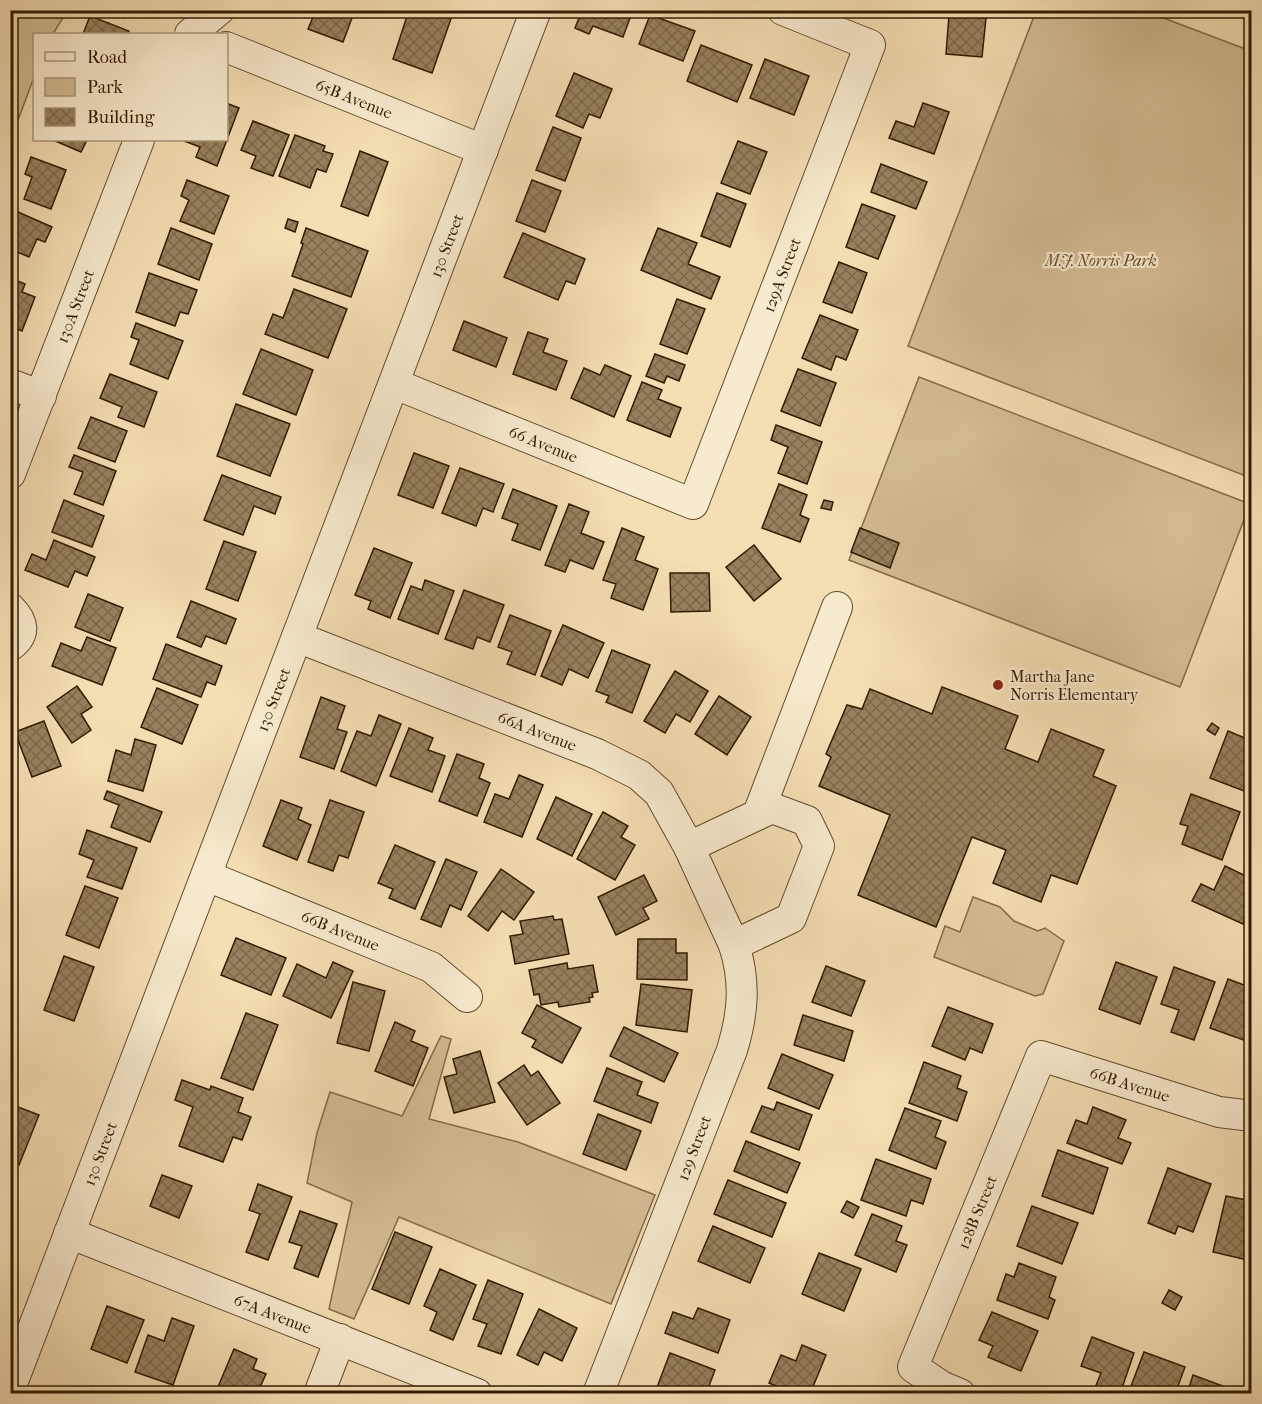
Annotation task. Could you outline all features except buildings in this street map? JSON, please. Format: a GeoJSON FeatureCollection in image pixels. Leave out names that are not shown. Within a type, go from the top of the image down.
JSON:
{"type":"FeatureCollection","features":[{"type":"Feature","properties":{"kind":"street"},"geometry":{"type":"LineString","coordinates":[[193,33],[219,10]]}},
{"type":"Feature","properties":{"kind":"street","name":"130 Street"},"geometry":{"type":"LineString","coordinates":[[10,1389],[536,10]]}},
{"type":"Feature","properties":{"kind":"street","name":"129A Street"},"geometry":{"type":"LineString","coordinates":[[693,504],[870,45],[783,10]]}},
{"type":"Feature","properties":{"kind":"street","name":"65B Avenue"},"geometry":{"type":"LineString","coordinates":[[228,48],[483,150]]}},
{"type":"Feature","properties":{"kind":"street","name":"130A Street"},"geometry":{"type":"LineString","coordinates":[[10,474],[139,141]]}},
{"type":"Feature","properties":{"kind":"street"},"geometry":{"type":"LineString","coordinates":[[10,384],[41,396]]}},
{"type":"Feature","properties":{"kind":"street","name":"66 Avenue"},"geometry":{"type":"LineString","coordinates":[[395,384],[693,504]]}},
{"type":"Feature","properties":{"kind":"street"},"geometry":{"type":"LineString","coordinates":[[758,814],[837,607]]}},
{"type":"Feature","properties":{"kind":"street"},"geometry":{"type":"LineString","coordinates":[[10,608],[17,615],[22,627],[19,639],[10,646]]}},
{"type":"Feature","properties":{"kind":"street","name":"66A Avenue"},"geometry":{"type":"LineString","coordinates":[[297,637],[597,754],[639,775],[659,793],[714,899]]}},
{"type":"Feature","properties":{"kind":"street"},"geometry":{"type":"LineString","coordinates":[[689,847],[772,808],[807,821],[819,846],[791,918],[734,945]]}},
{"type":"Feature","properties":{"kind":"street","name":"66B Avenue"},"geometry":{"type":"LineString","coordinates":[[207,876],[431,967],[467,997]]}},
{"type":"Feature","properties":{"kind":"street","name":"129 Street"},"geometry":{"type":"LineString","coordinates":[[598,1394],[738,1033],[744,989],[740,963],[714,899]]}},
{"type":"Feature","properties":{"kind":"street","name":"66B Avenue"},"geometry":{"type":"LineString","coordinates":[[1041,1056],[1219,1112],[1251,1116]]}},
{"type":"Feature","properties":{"kind":"street","name":"128B Street"},"geometry":{"type":"LineString","coordinates":[[960,1394],[941,1386],[913,1367],[1041,1056]]}},
{"type":"Feature","properties":{"kind":"street","name":"67A Avenue"},"geometry":{"type":"LineString","coordinates":[[69,1233],[477,1394]]}},
{"type":"Feature","properties":{"kind":"street"},"geometry":{"type":"LineString","coordinates":[[319,1394],[340,1339]]}},
{"type":"Feature","properties":{"kind":"green space"},"geometry":{"type":"Polygon","coordinates":[[[11,10],[67,11],[54,33],[33,33],[33,80],[11,139],[11,10]]]}},
{"type":"Feature","properties":{"kind":"green space","name":"M.J. Norris Park"},"geometry":{"type":"Polygon","coordinates":[[[1036,11],[1145,11],[1251,51],[1251,478],[908,346],[1036,11]]]}},
{"type":"Feature","properties":{"kind":"green space"},"geometry":{"type":"Polygon","coordinates":[[[919,377],[1250,504],[1180,687],[849,560],[919,377]]]}},
{"type":"Feature","properties":{"kind":"green space"},"geometry":{"type":"Polygon","coordinates":[[[973,897],[1000,907],[1014,921],[1038,931],[1045,928],[1064,941],[1043,994],[1035,996],[934,957],[945,926],[960,932],[973,897]]]}},
{"type":"Feature","properties":{"kind":"green space"},"geometry":{"type":"Polygon","coordinates":[[[441,1036],[451,1039],[429,1119],[518,1142],[655,1195],[611,1304],[399,1217],[354,1319],[329,1309],[352,1202],[307,1183],[317,1133],[330,1092],[402,1116],[441,1036]]]}},
{"type":"Feature","properties":{"kind":"place","name":"Martha Jane Norris Elementary"},"geometry":{"type":"Point","coordinates":[998,685]}}]}
